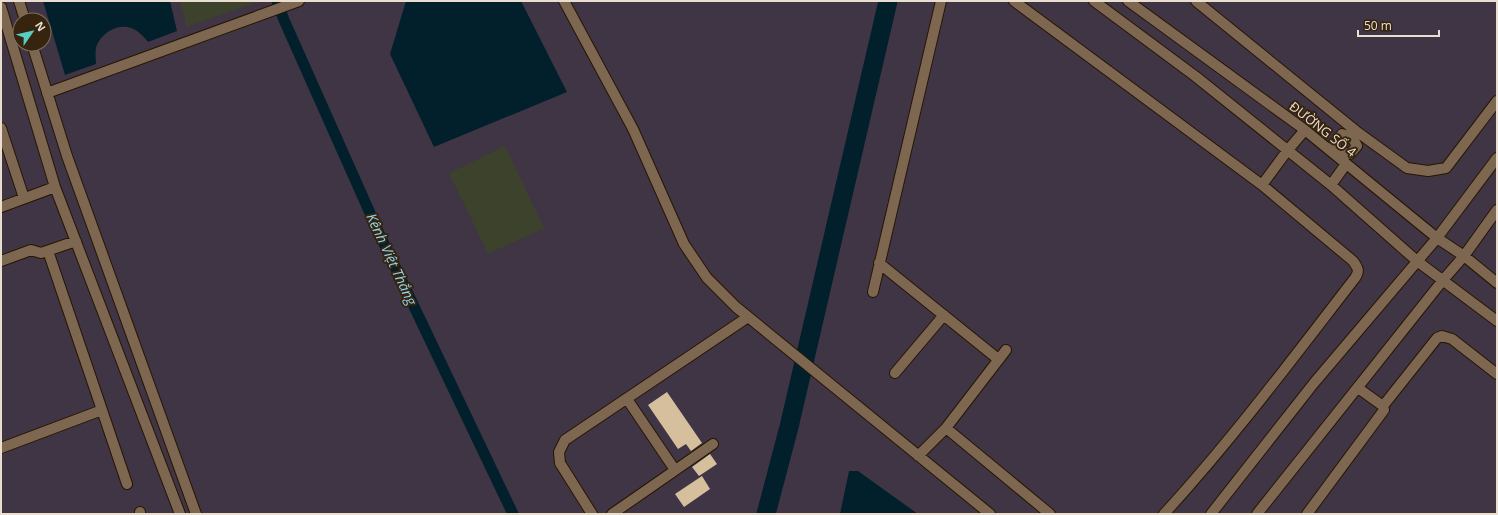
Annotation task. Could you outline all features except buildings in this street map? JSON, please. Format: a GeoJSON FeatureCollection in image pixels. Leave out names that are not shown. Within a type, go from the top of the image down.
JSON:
{"type":"FeatureCollection","features":[{"type":"Feature","properties":{"kind":"street"},"geometry":{"type":"LineString","coordinates":[[19,1],[22,12]]}},
{"type":"Feature","properties":{"kind":"street"},"geometry":{"type":"LineString","coordinates":[[47,93],[298,1]]}},
{"type":"Feature","properties":{"kind":"street"},"geometry":{"type":"LineString","coordinates":[[564,1],[633,129],[684,244],[707,278],[736,307],[990,514]]}},
{"type":"Feature","properties":{"kind":"street"},"geometry":{"type":"LineString","coordinates":[[873,292],[941,1]]}},
{"type":"Feature","properties":{"kind":"street"},"geometry":{"type":"LineString","coordinates":[[1014,1],[1262,185],[1353,261],[1358,268],[1358,272],[1246,418],[1164,514]]}},
{"type":"Feature","properties":{"kind":"street"},"geometry":{"type":"LineString","coordinates":[[1094,1],[1194,76],[1331,185],[1417,262],[1497,321]]}},
{"type":"Feature","properties":{"kind":"street","name":"ĐƯỜNG SỐ 4"},"geometry":{"type":"LineString","coordinates":[[1128,1],[1338,154],[1346,164],[1437,238],[1464,256],[1497,283]]}},
{"type":"Feature","properties":{"kind":"street"},"geometry":{"type":"LineString","coordinates":[[1196,1],[1354,134],[1407,168],[1428,171],[1446,168],[1497,101]]}},
{"type":"Feature","properties":{"kind":"street"},"geometry":{"type":"LineString","coordinates":[[1,7],[55,187],[180,514]]}},
{"type":"Feature","properties":{"kind":"street"},"geometry":{"type":"LineString","coordinates":[[34,52],[67,156],[196,514]]}},
{"type":"Feature","properties":{"kind":"street"},"geometry":{"type":"LineString","coordinates":[[1,128],[24,198]]}},
{"type":"Feature","properties":{"kind":"street"},"geometry":{"type":"LineString","coordinates":[[1262,185],[1305,130]]}},
{"type":"Feature","properties":{"kind":"street"},"geometry":{"type":"LineString","coordinates":[[1338,154],[1334,145],[1342,134],[1354,134]]}},
{"type":"Feature","properties":{"kind":"street"},"geometry":{"type":"LineString","coordinates":[[1210,514],[1314,383],[1437,238],[1497,158]]}},
{"type":"Feature","properties":{"kind":"street"},"geometry":{"type":"LineString","coordinates":[[1331,185],[1346,164]]}},
{"type":"Feature","properties":{"kind":"street"},"geometry":{"type":"LineString","coordinates":[[1,207],[55,187]]}},
{"type":"Feature","properties":{"kind":"street"},"geometry":{"type":"LineString","coordinates":[[1257,514],[1443,280],[1464,256],[1497,210]]}},
{"type":"Feature","properties":{"kind":"street"},"geometry":{"type":"LineString","coordinates":[[1,261],[30,250],[41,253],[76,241]]}},
{"type":"Feature","properties":{"kind":"street"},"geometry":{"type":"LineString","coordinates":[[48,251],[127,484]]}},
{"type":"Feature","properties":{"kind":"street"},"geometry":{"type":"LineString","coordinates":[[880,263],[998,359]]}},
{"type":"Feature","properties":{"kind":"street"},"geometry":{"type":"LineString","coordinates":[[895,373],[944,316]]}},
{"type":"Feature","properties":{"kind":"street"},"geometry":{"type":"LineString","coordinates":[[592,514],[560,462],[559,452],[565,440],[748,317]]}},
{"type":"Feature","properties":{"kind":"street"},"geometry":{"type":"LineString","coordinates":[[1307,514],[1383,413],[1383,406],[1437,338],[1442,336],[1452,339],[1497,374]]}},
{"type":"Feature","properties":{"kind":"street"},"geometry":{"type":"LineString","coordinates":[[918,456],[946,428],[1006,350]]}},
{"type":"Feature","properties":{"kind":"street"},"geometry":{"type":"LineString","coordinates":[[1358,388],[1383,406]]}},
{"type":"Feature","properties":{"kind":"street"},"geometry":{"type":"LineString","coordinates":[[627,399],[675,470]]}},
{"type":"Feature","properties":{"kind":"street"},"geometry":{"type":"LineString","coordinates":[[1,448],[102,410]]}},
{"type":"Feature","properties":{"kind":"street"},"geometry":{"type":"LineString","coordinates":[[946,428],[1050,514]]}},
{"type":"Feature","properties":{"kind":"street"},"geometry":{"type":"LineString","coordinates":[[612,514],[713,444]]}},
{"type":"Feature","properties":{"kind":"shaded area"},"geometry":{"type":"Polygon","coordinates":[[[1,1],[1497,1],[1497,514],[1,514],[1,1]]]}},
{"type":"Feature","properties":{"kind":"green space"},"geometry":{"type":"Polygon","coordinates":[[[180,1],[256,1],[257,2],[187,27],[180,1]]]}},
{"type":"Feature","properties":{"kind":"green space"},"geometry":{"type":"Polygon","coordinates":[[[505,146],[544,228],[488,254],[449,173],[505,146]]]}},
{"type":"Feature","properties":{"kind":"water"},"geometry":{"type":"Polygon","coordinates":[[[43,1],[170,1],[177,31],[148,42],[139,32],[131,28],[115,28],[105,34],[98,43],[96,48],[96,64],[65,75],[52,31],[52,12],[46,12],[43,1]]]}},
{"type":"Feature","properties":{"kind":"water"},"geometry":{"type":"Polygon","coordinates":[[[406,1],[521,1],[567,92],[434,147],[390,54],[406,1]]]}},
{"type":"Feature","properties":{"kind":"water"},"geometry":{"type":"Polygon","coordinates":[[[849,471],[858,471],[918,514],[840,514],[849,471]]]}},
{"type":"Feature","properties":{"kind":"waterway","name":"Kênh Việt Thắng"},"geometry":{"type":"LineString","coordinates":[[277,1],[284,20],[378,231],[513,514]]}},
{"type":"Feature","properties":{"kind":"waterway"},"geometry":{"type":"LineString","coordinates":[[766,514],[789,427],[888,1]]}}]}
